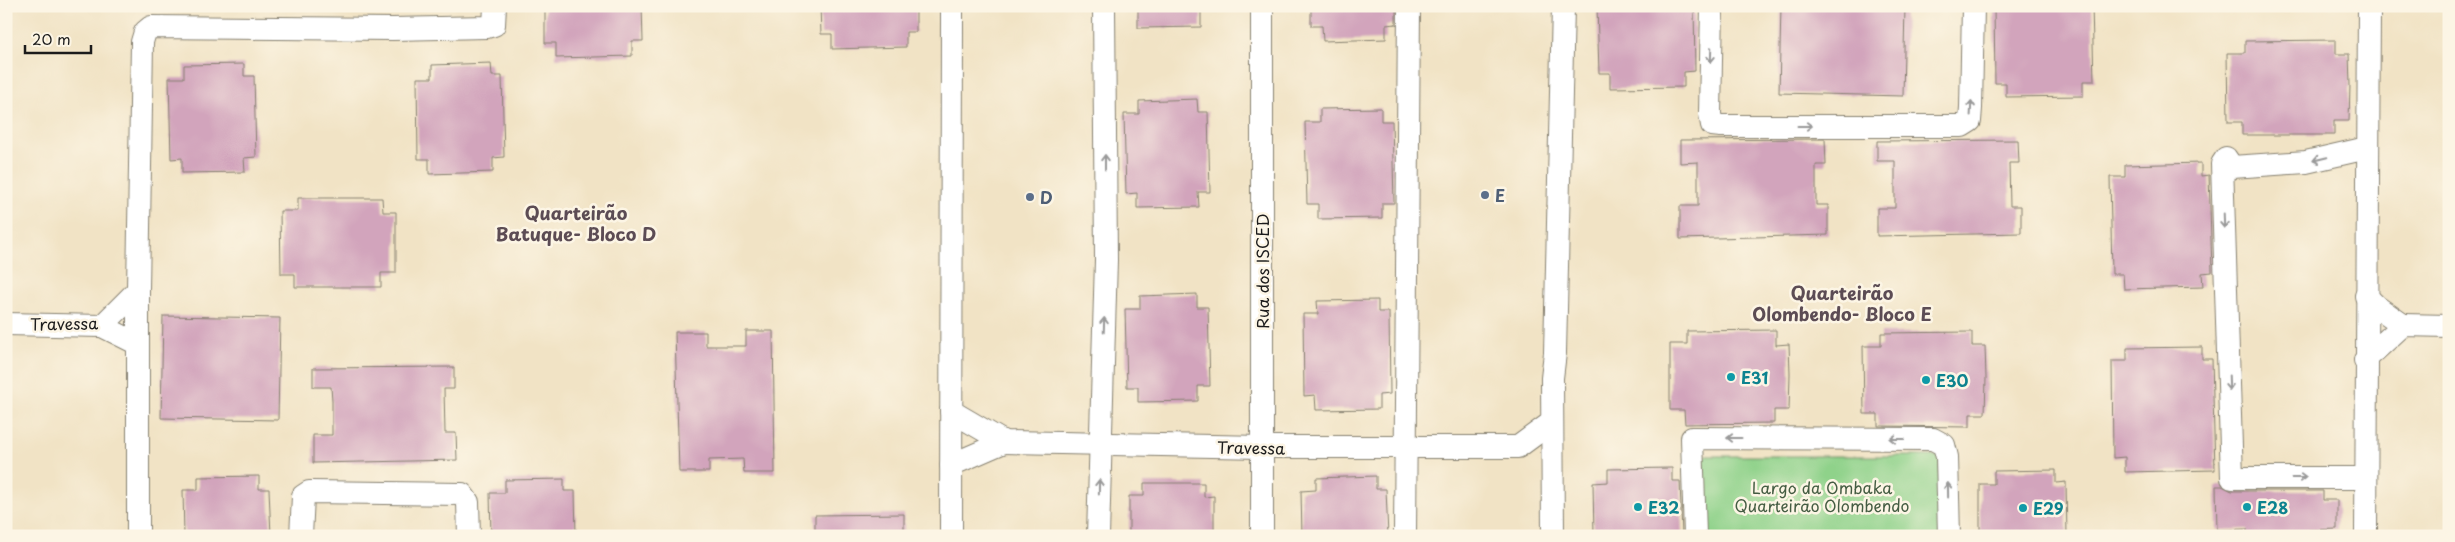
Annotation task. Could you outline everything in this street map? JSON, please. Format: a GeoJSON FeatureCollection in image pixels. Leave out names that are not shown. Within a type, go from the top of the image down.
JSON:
{"type":"FeatureCollection","features":[{"type":"Feature","properties":{"kind":"street"},"geometry":{"type":"LineString","coordinates":[[951,536],[952,6]]}},
{"type":"Feature","properties":{"kind":"street"},"geometry":{"type":"LineString","coordinates":[[1098,536],[1106,260],[1104,6]]}},
{"type":"Feature","properties":{"kind":"street","name":"Rua dos ISCED"},"geometry":{"type":"LineString","coordinates":[[1262,6],[1262,536]]}},
{"type":"Feature","properties":{"kind":"street"},"geometry":{"type":"LineString","coordinates":[[1405,536],[1409,6]]}},
{"type":"Feature","properties":{"kind":"street"},"geometry":{"type":"LineString","coordinates":[[1553,536],[1552,422],[1563,6]]}},
{"type":"Feature","properties":{"kind":"street"},"geometry":{"type":"LineString","coordinates":[[1712,6],[1710,114],[1712,124],[1721,126],[1962,126],[1970,121],[1973,6]]}},
{"type":"Feature","properties":{"kind":"street"},"geometry":{"type":"LineString","coordinates":[[2366,536],[2365,360],[2369,6]]}},
{"type":"Feature","properties":{"kind":"street"},"geometry":{"type":"LineString","coordinates":[[138,536],[138,290],[142,42],[145,32],[151,27],[393,29],[488,27],[494,16]]}},
{"type":"Feature","properties":{"kind":"street"},"geometry":{"type":"LineString","coordinates":[[2366,478],[2232,478],[2222,164],[2226,158],[2232,167],[2306,162],[2367,148]]}},
{"type":"Feature","properties":{"kind":"street","name":"Travessa"},"geometry":{"type":"LineString","coordinates":[[6,324],[102,326],[138,290]]}},
{"type":"Feature","properties":{"kind":"street"},"geometry":{"type":"LineString","coordinates":[[2366,296],[2376,306],[2403,325],[2449,326]]}},
{"type":"Feature","properties":{"kind":"street"},"geometry":{"type":"LineString","coordinates":[[2365,360],[2403,325]]}},
{"type":"Feature","properties":{"kind":"street"},"geometry":{"type":"LineString","coordinates":[[102,326],[138,344]]}},
{"type":"Feature","properties":{"kind":"street","name":"Travessa"},"geometry":{"type":"LineString","coordinates":[[951,411],[1004,442],[1262,448],[1405,446],[1518,448]]}},
{"type":"Feature","properties":{"kind":"street"},"geometry":{"type":"LineString","coordinates":[[1552,422],[1518,448],[1552,470]]}},
{"type":"Feature","properties":{"kind":"street"},"geometry":{"type":"LineString","coordinates":[[1695,536],[1692,438],[1933,439],[1944,445],[1947,457],[1949,536]]}},
{"type":"Feature","properties":{"kind":"street"},"geometry":{"type":"LineString","coordinates":[[951,465],[1004,442]]}},
{"type":"Feature","properties":{"kind":"street"},"geometry":{"type":"LineString","coordinates":[[301,536],[303,496],[310,492],[462,494],[468,502],[469,536]]}},
{"type":"Feature","properties":{"kind":"green space","name":"Largo da Ombaka Quarteirão Olombendo"},"geometry":{"type":"Polygon","coordinates":[[[1703,456],[1940,456],[1940,536],[1703,536],[1703,456]]]}},
{"type":"Feature","properties":{"kind":"building"},"geometry":{"type":"Polygon","coordinates":[[[545,6],[642,6],[643,41],[632,41],[632,56],[556,58],[556,43],[545,43],[545,6]]]}},
{"type":"Feature","properties":{"kind":"building"},"geometry":{"type":"Polygon","coordinates":[[[820,6],[916,6],[916,32],[906,32],[906,47],[832,49],[832,34],[821,34],[820,6]]]}},
{"type":"Feature","properties":{"kind":"building"},"geometry":{"type":"Polygon","coordinates":[[[1138,6],[1201,6],[1201,27],[1138,28],[1138,6]]]}},
{"type":"Feature","properties":{"kind":"building"},"geometry":{"type":"Polygon","coordinates":[[[1311,6],[1396,6],[1396,24],[1386,25],[1386,39],[1323,41],[1322,26],[1311,26],[1311,6]]]}},
{"type":"Feature","properties":{"kind":"building"},"geometry":{"type":"Polygon","coordinates":[[[1597,6],[1694,6],[1695,71],[1684,72],[1684,87],[1610,88],[1610,73],[1599,73],[1597,6]]]}},
{"type":"Feature","properties":{"kind":"building"},"geometry":{"type":"Polygon","coordinates":[[[1781,6],[1905,6],[1903,96],[1779,93],[1781,6]]]}},
{"type":"Feature","properties":{"kind":"building"},"geometry":{"type":"Polygon","coordinates":[[[1994,6],[2092,6],[2094,81],[2083,81],[2083,96],[2006,97],[2006,83],[1995,83],[1994,6]]]}},
{"type":"Feature","properties":{"kind":"building"},"geometry":{"type":"Polygon","coordinates":[[[2336,40],[2336,54],[2349,54],[2350,85],[2349,121],[2334,121],[2334,135],[2242,135],[2242,122],[2228,122],[2227,53],[2245,53],[2245,41],[2336,40]]]}},
{"type":"Feature","properties":{"kind":"building"},"geometry":{"type":"Polygon","coordinates":[[[491,63],[492,76],[502,76],[504,157],[493,158],[493,172],[429,174],[429,159],[418,159],[417,78],[432,78],[432,65],[491,63]]]}},
{"type":"Feature","properties":{"kind":"building"},"geometry":{"type":"Polygon","coordinates":[[[244,64],[244,76],[254,76],[256,157],[244,158],[245,172],[182,173],[182,158],[171,159],[169,78],[184,78],[184,65],[244,64]]]}},
{"type":"Feature","properties":{"kind":"building"},"geometry":{"type":"Polygon","coordinates":[[[1197,99],[1198,112],[1208,112],[1210,192],[1198,192],[1199,207],[1137,208],[1137,193],[1126,194],[1124,114],[1139,114],[1139,101],[1197,99]]]}},
{"type":"Feature","properties":{"kind":"building"},"geometry":{"type":"Polygon","coordinates":[[[1381,108],[1381,121],[1392,121],[1394,203],[1382,203],[1382,218],[1318,219],[1318,204],[1307,204],[1305,122],[1320,122],[1320,109],[1381,108]]]}},
{"type":"Feature","properties":{"kind":"building"},"geometry":{"type":"Polygon","coordinates":[[[1825,139],[1826,165],[1816,165],[1816,205],[1828,205],[1828,235],[1680,239],[1680,206],[1698,206],[1698,162],[1680,163],[1680,140],[1825,139]]]}},
{"type":"Feature","properties":{"kind":"building"},"geometry":{"type":"Polygon","coordinates":[[[2018,140],[2019,163],[2009,163],[2010,206],[2021,206],[2021,233],[1877,236],[1877,208],[1895,208],[1895,161],[1877,161],[1877,141],[2018,140]]]}},
{"type":"Feature","properties":{"kind":"building"},"geometry":{"type":"Polygon","coordinates":[[[2201,163],[2201,176],[2209,175],[2212,272],[2202,273],[2203,287],[2124,289],[2123,274],[2112,274],[2110,177],[2125,177],[2125,165],[2201,163]]]}},
{"type":"Feature","properties":{"kind":"building"},"geometry":{"type":"Polygon","coordinates":[[[298,198],[382,198],[383,212],[396,212],[396,273],[381,273],[381,287],[295,287],[295,274],[281,274],[280,211],[298,211],[298,198]]]}},
{"type":"Feature","properties":{"kind":"building"},"geometry":{"type":"Polygon","coordinates":[[[1197,294],[1197,307],[1208,307],[1210,386],[1198,386],[1198,401],[1138,402],[1138,387],[1127,387],[1125,309],[1140,309],[1140,296],[1197,294]]]}},
{"type":"Feature","properties":{"kind":"building"},"geometry":{"type":"Polygon","coordinates":[[[1378,300],[1378,312],[1389,312],[1390,394],[1379,395],[1379,409],[1316,410],[1315,395],[1304,396],[1303,314],[1318,314],[1317,301],[1378,300]]]}},
{"type":"Feature","properties":{"kind":"building"},"geometry":{"type":"Polygon","coordinates":[[[163,316],[280,318],[278,420],[161,418],[163,316]]]}},
{"type":"Feature","properties":{"kind":"building","name":"E31"},"geometry":{"type":"Polygon","coordinates":[[[1776,330],[1776,345],[1789,344],[1790,374],[1789,410],[1774,410],[1774,423],[1685,424],[1684,410],[1670,410],[1670,344],[1687,344],[1687,331],[1776,330]]]}},
{"type":"Feature","properties":{"kind":"building"},"geometry":{"type":"Polygon","coordinates":[[[746,331],[773,331],[775,473],[744,473],[743,459],[709,460],[709,472],[679,472],[675,332],[706,332],[706,346],[746,346],[746,331]]]}},
{"type":"Feature","properties":{"kind":"building","name":"E30"},"geometry":{"type":"Polygon","coordinates":[[[1972,332],[1972,346],[1985,346],[1986,378],[1985,414],[1970,414],[1970,427],[1878,426],[1878,414],[1864,414],[1863,346],[1881,346],[1881,333],[1972,332]]]}},
{"type":"Feature","properties":{"kind":"building"},"geometry":{"type":"Polygon","coordinates":[[[2202,347],[2202,359],[2212,359],[2215,470],[2125,472],[2125,457],[2113,458],[2112,361],[2127,361],[2127,348],[2202,347]]]}},
{"type":"Feature","properties":{"kind":"building"},"geometry":{"type":"Polygon","coordinates":[[[454,367],[454,389],[444,389],[445,433],[456,433],[457,460],[313,463],[313,435],[332,435],[332,401],[331,387],[313,387],[313,368],[454,367]]]}},
{"type":"Feature","properties":{"kind":"building","name":"E32"},"geometry":{"type":"Polygon","coordinates":[[[1672,468],[1672,481],[1680,481],[1682,536],[1594,536],[1593,483],[1608,482],[1608,469],[1672,468]]]}},
{"type":"Feature","properties":{"kind":"building","name":"E29"},"geometry":{"type":"Polygon","coordinates":[[[2056,470],[2056,483],[2066,482],[2067,536],[1980,536],[1980,484],[1994,484],[1994,471],[2056,470]]]}},
{"type":"Feature","properties":{"kind":"building"},"geometry":{"type":"Polygon","coordinates":[[[259,476],[259,489],[269,489],[271,536],[184,536],[183,490],[198,490],[198,477],[259,476]]]}},
{"type":"Feature","properties":{"kind":"building"},"geometry":{"type":"Polygon","coordinates":[[[1376,476],[1376,489],[1386,489],[1388,536],[1302,536],[1301,491],[1316,490],[1316,478],[1376,476]]]}},
{"type":"Feature","properties":{"kind":"building"},"geometry":{"type":"Polygon","coordinates":[[[564,479],[564,491],[575,491],[576,536],[491,536],[490,493],[505,493],[505,480],[564,479]]]}},
{"type":"Feature","properties":{"kind":"building"},"geometry":{"type":"Polygon","coordinates":[[[1144,483],[1204,483],[1204,497],[1214,496],[1214,533],[1154,536],[1154,533],[1129,533],[1129,496],[1144,496],[1144,483]]]}},
{"type":"Feature","properties":{"kind":"building","name":"E28"},"geometry":{"type":"Polygon","coordinates":[[[2216,486],[2222,486],[2232,491],[2323,491],[2323,500],[2337,500],[2337,529],[2309,530],[2309,536],[2247,536],[2247,529],[2217,530],[2216,486]]]}},
{"type":"Feature","properties":{"kind":"building"},"geometry":{"type":"Polygon","coordinates":[[[904,514],[904,536],[815,536],[815,515],[904,514]]]}},
{"type":"Feature","properties":{"kind":"place","name":"E"},"geometry":{"type":"Point","coordinates":[1485,195]}},
{"type":"Feature","properties":{"kind":"place","name":"D"},"geometry":{"type":"Point","coordinates":[1030,197]}},
{"type":"Feature","properties":{"kind":"place","name":"E31"},"geometry":{"type":"Point","coordinates":[1731,377]}},
{"type":"Feature","properties":{"kind":"place","name":"E30"},"geometry":{"type":"Point","coordinates":[1926,380]}},
{"type":"Feature","properties":{"kind":"place","name":"E32"},"geometry":{"type":"Point","coordinates":[1638,507]}},
{"type":"Feature","properties":{"kind":"place","name":"E28"},"geometry":{"type":"Point","coordinates":[2247,507]}},
{"type":"Feature","properties":{"kind":"place","name":"E29"},"geometry":{"type":"Point","coordinates":[2023,508]}},
{"type":"Feature","properties":{"kind":"district","name":"Quarteirão Batuque- Bloco D"},"geometry":{"type":"Point","coordinates":[576,222]}},
{"type":"Feature","properties":{"kind":"district","name":"Quarteirão Olombendo- Bloco E"},"geometry":{"type":"Point","coordinates":[1842,302]}}]}
